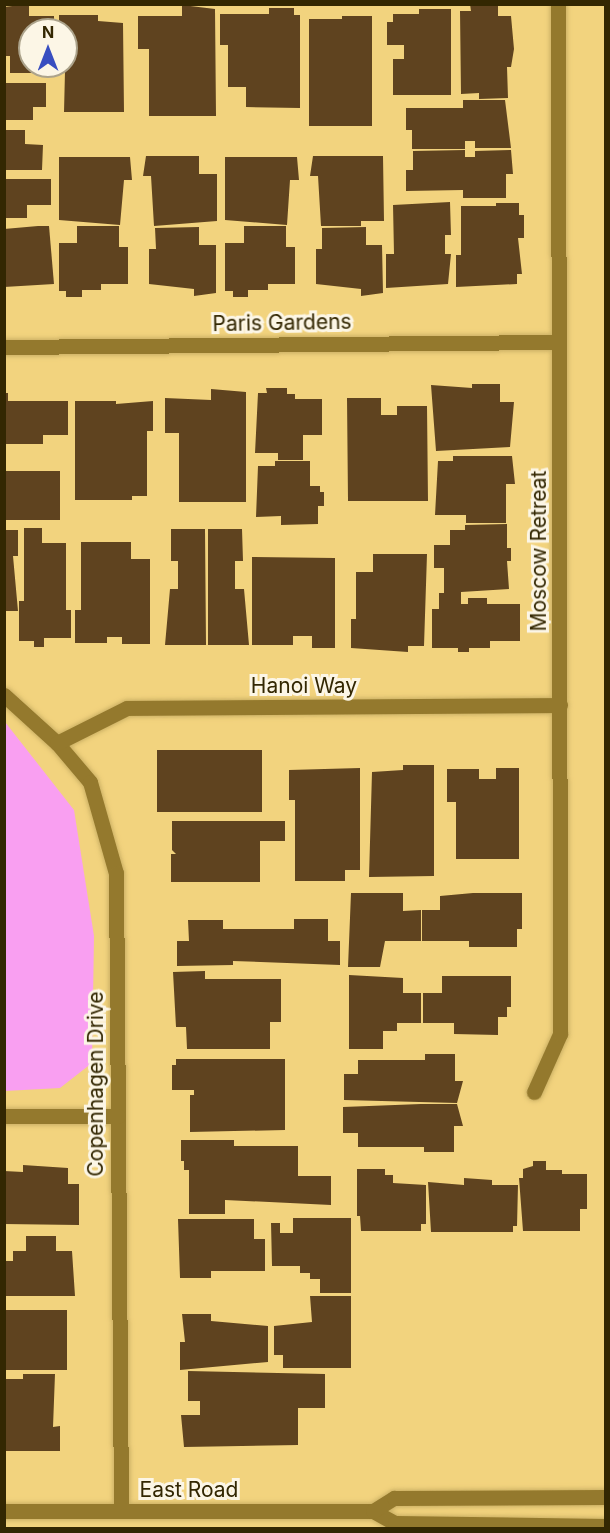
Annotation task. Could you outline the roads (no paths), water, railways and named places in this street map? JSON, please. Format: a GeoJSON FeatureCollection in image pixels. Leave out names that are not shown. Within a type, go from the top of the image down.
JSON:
{"type":"FeatureCollection","features":[{"type":"Feature","properties":{"kind":"street","name":"Moscow Retreat"},"geometry":{"type":"LineString","coordinates":[[534,1092],[560,1034],[558,4]]}},
{"type":"Feature","properties":{"kind":"street","name":"Paris Gardens"},"geometry":{"type":"LineString","coordinates":[[4,347],[559,342]]}},
{"type":"Feature","properties":{"kind":"street","name":"Copenhagen Drive"},"geometry":{"type":"LineString","coordinates":[[4,695],[57,743],[90,782],[116,873],[121,1511]]}},
{"type":"Feature","properties":{"kind":"street","name":"Hanoi Way"},"geometry":{"type":"LineString","coordinates":[[57,743],[127,708],[560,705]]}},
{"type":"Feature","properties":{"kind":"street"},"geometry":{"type":"LineString","coordinates":[[4,1116],[118,1116]]}},
{"type":"Feature","properties":{"kind":"street","name":"East Road"},"geometry":{"type":"LineString","coordinates":[[373,1511],[394,1498],[606,1497]]}},
{"type":"Feature","properties":{"kind":"street","name":"East Road"},"geometry":{"type":"LineString","coordinates":[[4,1511],[373,1511],[395,1523],[606,1526]]}}]}
